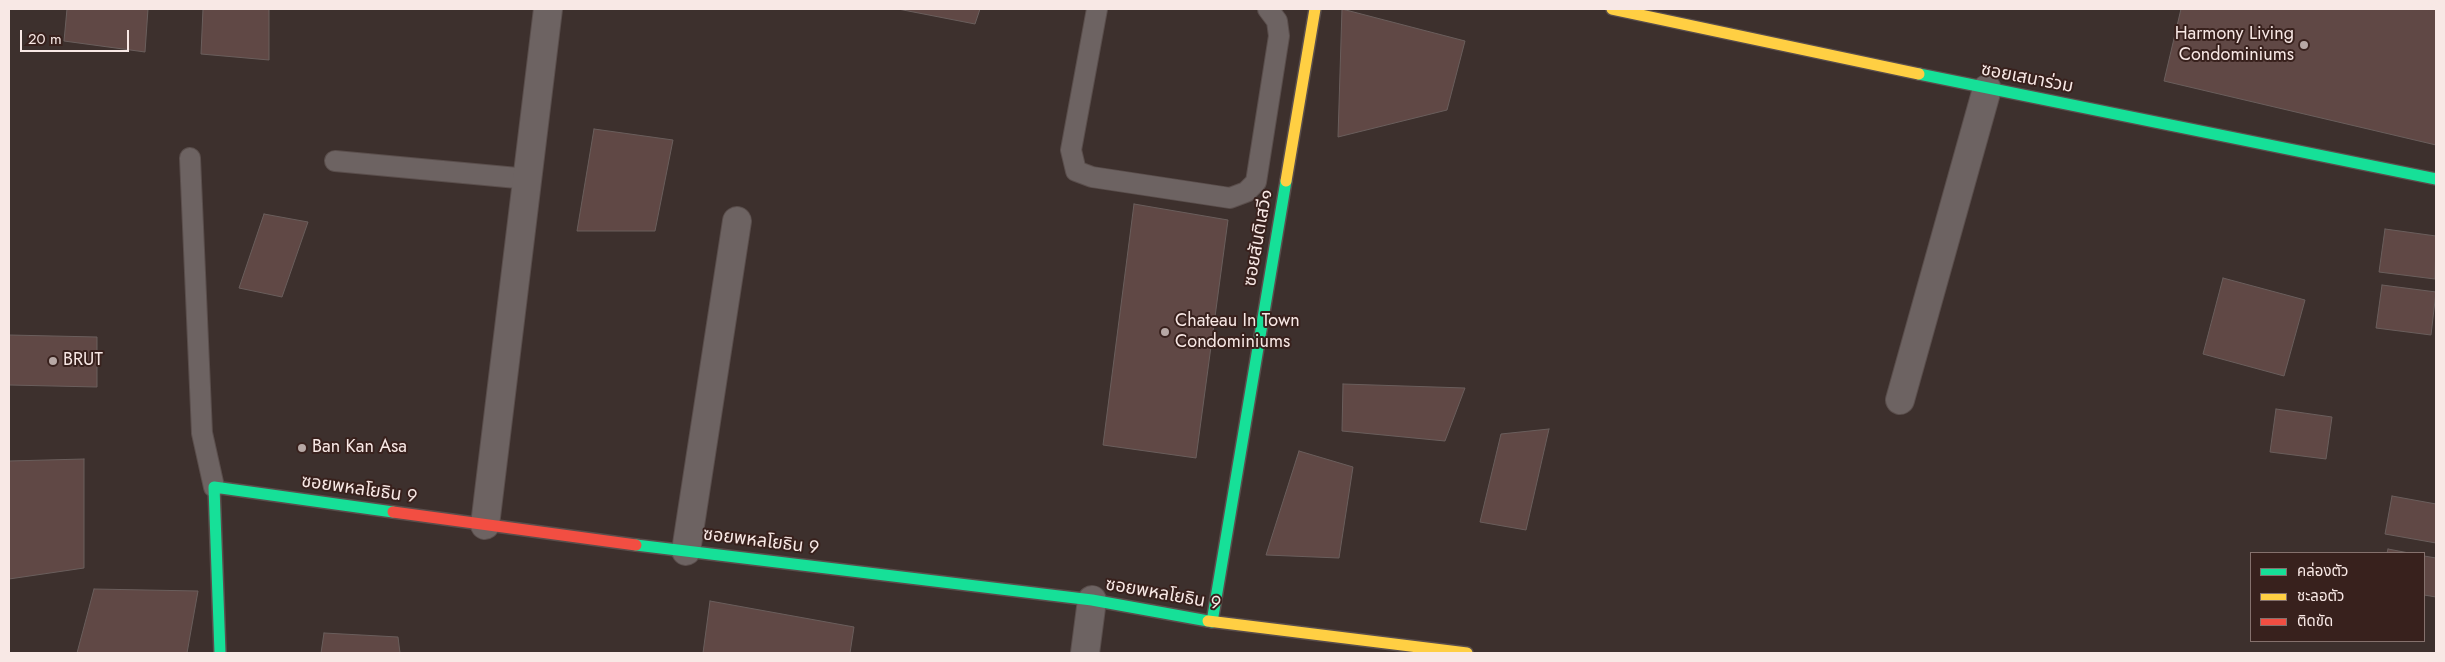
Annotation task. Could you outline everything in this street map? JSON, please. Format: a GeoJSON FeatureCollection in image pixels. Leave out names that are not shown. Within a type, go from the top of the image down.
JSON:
{"type":"FeatureCollection","features":[{"type":"Feature","properties":{"kind":"street"},"geometry":{"type":"LineString","coordinates":[[486,525],[548,9]]}},
{"type":"Feature","properties":{"kind":"street","name":"ซอยสันติเสวี๑"},"geometry":{"type":"LineString","coordinates":[[1212,622],[1315,9]]}},
{"type":"Feature","properties":{"kind":"street","name":"ซอยเสนาร่วม"},"geometry":{"type":"LineString","coordinates":[[1612,9],[1987,89],[2436,180]]}},
{"type":"Feature","properties":{"kind":"street"},"geometry":{"type":"LineString","coordinates":[[1900,400],[1987,89]]}},
{"type":"Feature","properties":{"kind":"street"},"geometry":{"type":"LineString","coordinates":[[686,551],[737,221]]}},
{"type":"Feature","properties":{"kind":"street"},"geometry":{"type":"LineString","coordinates":[[214,487],[220,653]]}},
{"type":"Feature","properties":{"kind":"street","name":"ซอยพหลโยธิน 9"},"geometry":{"type":"LineString","coordinates":[[214,487],[686,551],[1092,600],[1212,622],[1467,653]]}},
{"type":"Feature","properties":{"kind":"street"},"geometry":{"type":"LineString","coordinates":[[1084,653],[1092,600]]}},
{"type":"Feature","properties":{"kind":"lane"},"geometry":{"type":"LineString","coordinates":[[1097,9],[1071,150],[1076,171],[1092,177],[1230,198],[1246,192],[1256,182],[1279,36],[1277,21],[1268,9]]}},
{"type":"Feature","properties":{"kind":"lane"},"geometry":{"type":"LineString","coordinates":[[190,158],[202,433],[214,487]]}},
{"type":"Feature","properties":{"kind":"lane"},"geometry":{"type":"LineString","coordinates":[[335,160],[528,179]]}},
{"type":"Feature","properties":{"kind":"building"},"geometry":{"type":"Polygon","coordinates":[[[67,9],[148,9],[145,52],[64,41],[67,9]]]}},
{"type":"Feature","properties":{"kind":"building"},"geometry":{"type":"Polygon","coordinates":[[[203,9],[269,9],[269,60],[201,54],[203,9]]]}},
{"type":"Feature","properties":{"kind":"building"},"geometry":{"type":"Polygon","coordinates":[[[898,9],[980,9],[975,24],[898,9]]]}},
{"type":"Feature","properties":{"kind":"building"},"geometry":{"type":"Polygon","coordinates":[[[1342,9],[1465,41],[1447,110],[1338,137],[1342,9]]]}},
{"type":"Feature","properties":{"kind":"building","name":"Harmony Living Condominiums"},"geometry":{"type":"Polygon","coordinates":[[[2181,9],[2436,9],[2436,145],[2164,81],[2181,9]]]}},
{"type":"Feature","properties":{"kind":"building"},"geometry":{"type":"Polygon","coordinates":[[[594,129],[673,140],[655,231],[577,231],[594,129]]]}},
{"type":"Feature","properties":{"kind":"building","name":"Chateau In Town Condominiums"},"geometry":{"type":"Polygon","coordinates":[[[1134,204],[1228,220],[1196,458],[1103,445],[1134,204]]]}},
{"type":"Feature","properties":{"kind":"building"},"geometry":{"type":"Polygon","coordinates":[[[264,214],[308,222],[282,297],[239,288],[264,214]]]}},
{"type":"Feature","properties":{"kind":"building"},"geometry":{"type":"Polygon","coordinates":[[[2385,229],[2436,236],[2435,279],[2379,272],[2385,229]]]}},
{"type":"Feature","properties":{"kind":"building"},"geometry":{"type":"Polygon","coordinates":[[[2223,278],[2305,300],[2284,376],[2203,354],[2223,278]]]}},
{"type":"Feature","properties":{"kind":"building"},"geometry":{"type":"Polygon","coordinates":[[[2382,285],[2436,292],[2431,335],[2376,328],[2382,285]]]}},
{"type":"Feature","properties":{"kind":"building","name":"BRUT"},"geometry":{"type":"Polygon","coordinates":[[[9,335],[97,337],[97,387],[9,385],[9,335]]]}},
{"type":"Feature","properties":{"kind":"building"},"geometry":{"type":"Polygon","coordinates":[[[1343,384],[1465,388],[1445,441],[1342,431],[1343,384]]]}},
{"type":"Feature","properties":{"kind":"building"},"geometry":{"type":"Polygon","coordinates":[[[2276,409],[2332,417],[2326,459],[2270,452],[2276,409]]]}},
{"type":"Feature","properties":{"kind":"building"},"geometry":{"type":"Polygon","coordinates":[[[1549,429],[1526,530],[1480,522],[1501,434],[1549,429]]]}},
{"type":"Feature","properties":{"kind":"building"},"geometry":{"type":"Polygon","coordinates":[[[1299,451],[1353,467],[1339,558],[1266,555],[1299,451]]]}},
{"type":"Feature","properties":{"kind":"building"},"geometry":{"type":"Polygon","coordinates":[[[84,459],[84,568],[9,579],[9,461],[84,459]]]}},
{"type":"Feature","properties":{"kind":"building"},"geometry":{"type":"Polygon","coordinates":[[[2392,496],[2436,504],[2436,543],[2385,534],[2392,496]]]}},
{"type":"Feature","properties":{"kind":"building"},"geometry":{"type":"Polygon","coordinates":[[[2388,549],[2404,552],[2387,552],[2388,549]]]}},
{"type":"Feature","properties":{"kind":"building"},"geometry":{"type":"Polygon","coordinates":[[[2425,556],[2436,558],[2436,597],[2425,595],[2425,556]]]}},
{"type":"Feature","properties":{"kind":"building"},"geometry":{"type":"Polygon","coordinates":[[[94,589],[198,591],[187,653],[77,653],[94,589]]]}},
{"type":"Feature","properties":{"kind":"building"},"geometry":{"type":"Polygon","coordinates":[[[710,601],[854,627],[850,653],[703,653],[710,601]]]}},
{"type":"Feature","properties":{"kind":"building"},"geometry":{"type":"Polygon","coordinates":[[[324,633],[398,637],[400,653],[321,653],[324,633]]]}},
{"type":"Feature","properties":{"kind":"traffic: fast"},"geometry":{"type":"LineString","coordinates":[[1919,74],[2436,179]]}},
{"type":"Feature","properties":{"kind":"traffic: fast"},"geometry":{"type":"LineString","coordinates":[[1212,622],[1286,181]]}},
{"type":"Feature","properties":{"kind":"traffic: fast"},"geometry":{"type":"LineString","coordinates":[[220,653],[214,487],[393,512]]}},
{"type":"Feature","properties":{"kind":"traffic: fast"},"geometry":{"type":"LineString","coordinates":[[636,545],[1092,600],[1208,621]]}},
{"type":"Feature","properties":{"kind":"traffic: slow"},"geometry":{"type":"LineString","coordinates":[[1286,181],[1315,9]]}},
{"type":"Feature","properties":{"kind":"traffic: slow"},"geometry":{"type":"LineString","coordinates":[[1612,9],[1919,74]]}},
{"type":"Feature","properties":{"kind":"traffic: slow"},"geometry":{"type":"LineString","coordinates":[[1208,621],[1467,653]]}},
{"type":"Feature","properties":{"kind":"traffic: jam"},"geometry":{"type":"LineString","coordinates":[[393,512],[636,545]]}},
{"type":"Feature","properties":{"kind":"place","name":"Harmony Living Condominiums"},"geometry":{"type":"Point","coordinates":[2304,45]}},
{"type":"Feature","properties":{"kind":"place","name":"Chateau In Town Condominiums"},"geometry":{"type":"Point","coordinates":[1165,332]}},
{"type":"Feature","properties":{"kind":"place","name":"BRUT"},"geometry":{"type":"Point","coordinates":[53,361]}},
{"type":"Feature","properties":{"kind":"place","name":"Ban Kan Asa"},"geometry":{"type":"Point","coordinates":[302,448]}}]}
